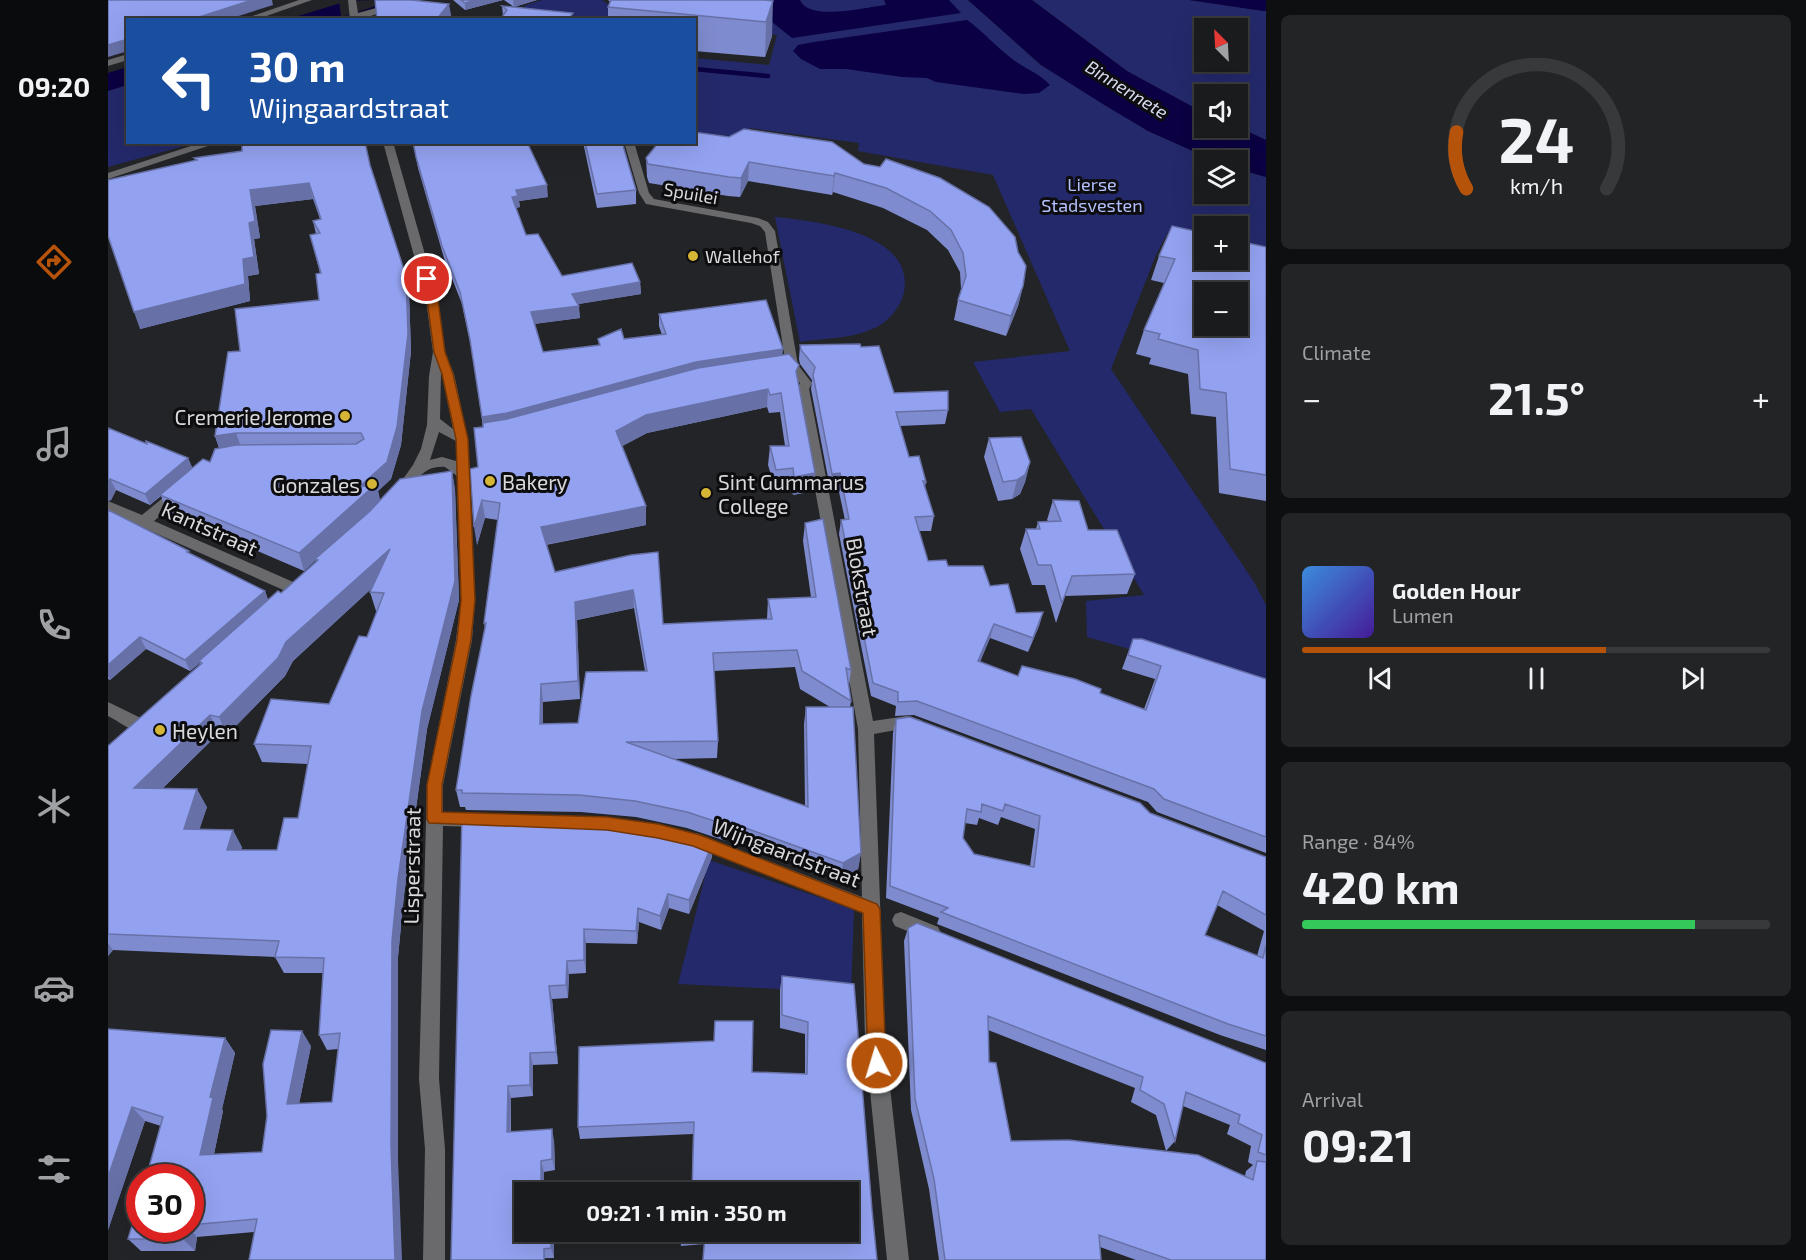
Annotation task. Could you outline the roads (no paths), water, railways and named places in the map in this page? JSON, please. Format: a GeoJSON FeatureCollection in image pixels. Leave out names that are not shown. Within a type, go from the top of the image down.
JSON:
{"type":"FeatureCollection","features":[{"type":"Feature","properties":{"kind":"street"},"geometry":{"type":"LineString","coordinates":[[251,18],[308,0]]}},
{"type":"Feature","properties":{"kind":"street"},"geometry":{"type":"LineString","coordinates":[[352,0],[354,17],[417,0]]}},
{"type":"Feature","properties":{"kind":"street"},"geometry":{"type":"LineString","coordinates":[[108,63],[126,58]]}},
{"type":"Feature","properties":{"kind":"street"},"geometry":{"type":"LineString","coordinates":[[108,176],[209,144]]}},
{"type":"Feature","properties":{"kind":"street"},"geometry":{"type":"LineString","coordinates":[[389,144],[432,300],[439,352],[434,369],[433,419],[428,451],[391,502]]}},
{"type":"Feature","properties":{"kind":"street","name":"Spuilei"},"geometry":{"type":"LineString","coordinates":[[630,144],[644,193],[650,201],[671,207],[754,220]]}},
{"type":"Feature","properties":{"kind":"street","name":"Blokstraat"},"geometry":{"type":"LineString","coordinates":[[754,220],[764,224],[770,231],[786,366],[806,383],[803,389],[811,439],[866,729],[875,1041],[898,1260]]}},
{"type":"Feature","properties":{"kind":"street","name":"Lisperstraat"},"geometry":{"type":"LineString","coordinates":[[434,1260],[435,1159],[429,1079],[435,785],[464,640],[468,600],[463,475],[468,438],[439,352]]}},
{"type":"Feature","properties":{"kind":"street"},"geometry":{"type":"LineString","coordinates":[[433,419],[439,427],[468,438]]}},
{"type":"Feature","properties":{"kind":"street"},"geometry":{"type":"LineString","coordinates":[[417,469],[428,464],[448,462],[457,466],[463,475]]}},
{"type":"Feature","properties":{"kind":"street"},"geometry":{"type":"LineString","coordinates":[[143,522],[189,483]]}},
{"type":"Feature","properties":{"kind":"street","name":"Kantstraat"},"geometry":{"type":"LineString","coordinates":[[108,506],[295,589]]}},
{"type":"Feature","properties":{"kind":"street"},"geometry":{"type":"LineString","coordinates":[[108,708],[141,726]]}},
{"type":"Feature","properties":{"kind":"street"},"geometry":{"type":"LineString","coordinates":[[866,729],[907,722],[928,729]]}},
{"type":"Feature","properties":{"kind":"street"},"geometry":{"type":"LineString","coordinates":[[434,819],[500,820]]}},
{"type":"Feature","properties":{"kind":"street","name":"Wijngaardstraat"},"geometry":{"type":"LineString","coordinates":[[676,836],[773,869],[872,909]]}},
{"type":"Feature","properties":{"kind":"street"},"geometry":{"type":"LineString","coordinates":[[901,920],[945,938]]}},
{"type":"Feature","properties":{"kind":"water"},"geometry":{"type":"Polygon","coordinates":[[[351,0],[402,0],[339,18],[292,18],[351,0]]]}},
{"type":"Feature","properties":{"kind":"water"},"geometry":{"type":"Polygon","coordinates":[[[753,0],[800,0],[805,7],[814,10],[839,12],[886,5],[884,0],[949,0],[961,13],[792,38],[772,22],[753,0]]]}},
{"type":"Feature","properties":{"kind":"water","name":"Binnennete"},"geometry":{"type":"Polygon","coordinates":[[[968,0],[1032,0],[1127,71],[1194,108],[1194,138],[1248,138],[1248,132],[1266,140],[1266,177],[1248,172],[1248,150],[1194,152],[1148,131],[1041,65],[968,0]]]}},
{"type":"Feature","properties":{"kind":"water"},"geometry":{"type":"Polygon","coordinates":[[[1189,0],[1266,0],[1266,11],[1263,11],[1189,0]]]}},
{"type":"Feature","properties":{"kind":"water"},"geometry":{"type":"Polygon","coordinates":[[[967,20],[1011,58],[1050,85],[1039,93],[1024,94],[936,82],[927,78],[846,69],[820,69],[801,59],[793,51],[798,45],[814,42],[967,20]]]}},
{"type":"Feature","properties":{"kind":"water"},"geometry":{"type":"Polygon","coordinates":[[[126,67],[126,85],[108,91],[108,73],[126,67]]]}},
{"type":"Feature","properties":{"kind":"waterway"},"geometry":{"type":"LineString","coordinates":[[696,69],[768,76]]}},
{"type":"Feature","properties":{"kind":"place","name":"Wallehof"},"geometry":{"type":"Point","coordinates":[693,256]}},
{"type":"Feature","properties":{"kind":"place","name":"Cremerie Jerome"},"geometry":{"type":"Point","coordinates":[345,416]}},
{"type":"Feature","properties":{"kind":"place","name":"Bakery"},"geometry":{"type":"Point","coordinates":[490,481]}},
{"type":"Feature","properties":{"kind":"place","name":"Gonzales"},"geometry":{"type":"Point","coordinates":[372,484]}},
{"type":"Feature","properties":{"kind":"place","name":"Sint Gummarus College"},"geometry":{"type":"Point","coordinates":[706,493]}},
{"type":"Feature","properties":{"kind":"place","name":"Heylen"},"geometry":{"type":"Point","coordinates":[160,730]}},
{"type":"Feature","properties":{"kind":"park label","name":"Lierse Stadsvesten"},"geometry":{"type":"Point","coordinates":[1092,194]}}]}
